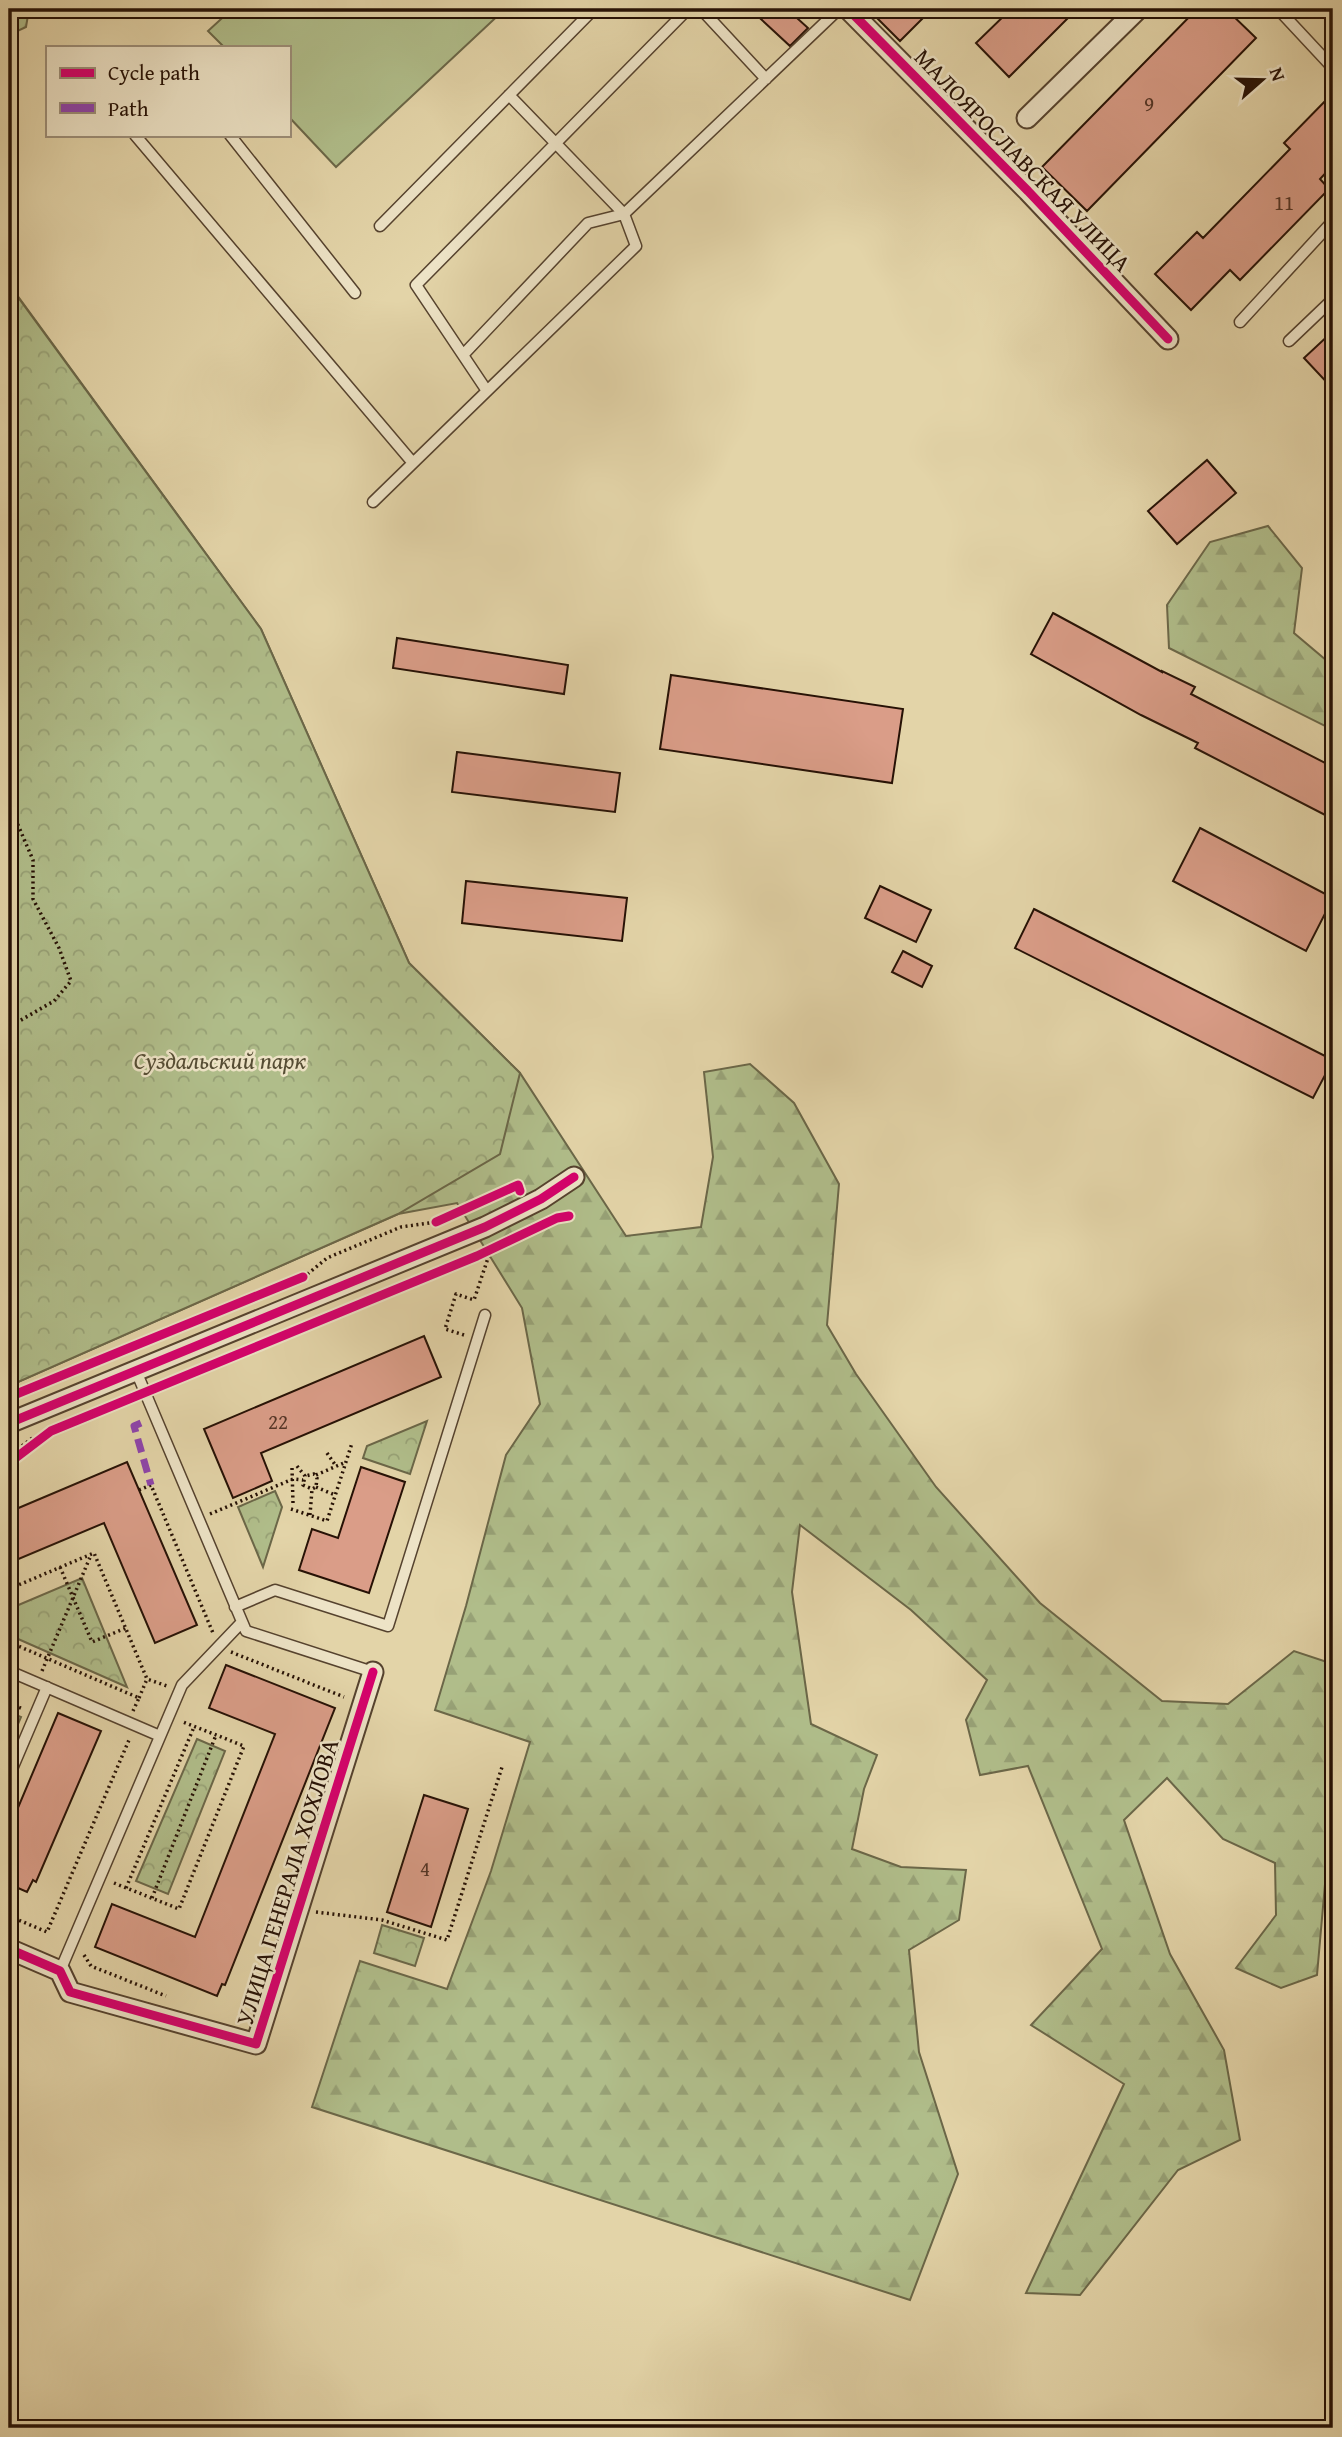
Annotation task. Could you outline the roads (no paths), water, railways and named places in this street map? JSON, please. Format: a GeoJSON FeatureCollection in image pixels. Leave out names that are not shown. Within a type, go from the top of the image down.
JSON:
{"type":"FeatureCollection","features":[{"type":"Feature","properties":{"kind":"street","name":"МАЛОЯРОСЛАВСКАЯ УЛИЦА"},"geometry":{"type":"LineString","coordinates":[[848,9],[1028,191],[1168,339]]}},
{"type":"Feature","properties":{"kind":"street"},"geometry":{"type":"LineString","coordinates":[[1027,118],[1138,9]]}},
{"type":"Feature","properties":{"kind":"street"},"geometry":{"type":"LineString","coordinates":[[9,1423],[485,1227],[541,1199],[574,1177]]}},
{"type":"Feature","properties":{"kind":"street","name":"УЛИЦА ГЕНЕРАЛА ХОХЛОВА"},"geometry":{"type":"LineString","coordinates":[[9,1949],[60,1971],[70,1992],[256,2044],[373,1672]]}},
{"type":"Feature","properties":{"kind":"lane"},"geometry":{"type":"LineString","coordinates":[[380,226],[594,9]]}},
{"type":"Feature","properties":{"kind":"lane"},"geometry":{"type":"LineString","coordinates":[[487,391],[416,285],[688,9]]}},
{"type":"Feature","properties":{"kind":"lane"},"geometry":{"type":"LineString","coordinates":[[701,9],[766,79]]}},
{"type":"Feature","properties":{"kind":"lane"},"geometry":{"type":"LineString","coordinates":[[463,355],[587,223],[624,214],[839,9]]}},
{"type":"Feature","properties":{"kind":"lane"},"geometry":{"type":"LineString","coordinates":[[1278,9],[1333,68]]}},
{"type":"Feature","properties":{"kind":"lane"},"geometry":{"type":"LineString","coordinates":[[373,502],[636,246],[624,214],[509,95]]}},
{"type":"Feature","properties":{"kind":"lane"},"geometry":{"type":"LineString","coordinates":[[136,136],[413,463]]}},
{"type":"Feature","properties":{"kind":"lane"},"geometry":{"type":"LineString","coordinates":[[231,136],[355,293]]}},
{"type":"Feature","properties":{"kind":"lane"},"geometry":{"type":"LineString","coordinates":[[1240,322],[1333,221]]}},
{"type":"Feature","properties":{"kind":"lane"},"geometry":{"type":"LineString","coordinates":[[1289,341],[1333,299]]}},
{"type":"Feature","properties":{"kind":"lane"},"geometry":{"type":"LineString","coordinates":[[235,1607],[275,1590],[388,1626],[485,1315]]}},
{"type":"Feature","properties":{"kind":"lane"},"geometry":{"type":"LineString","coordinates":[[135,1371],[246,1631],[373,1672]]}},
{"type":"Feature","properties":{"kind":"lane"},"geometry":{"type":"LineString","coordinates":[[60,1971],[182,1685],[242,1622]]}},
{"type":"Feature","properties":{"kind":"lane"},"geometry":{"type":"LineString","coordinates":[[9,1671],[160,1736]]}},
{"type":"Feature","properties":{"kind":"lane"},"geometry":{"type":"LineString","coordinates":[[9,1776],[42,1685]]}},
{"type":"Feature","properties":{"kind":"park label","name":"Суздальский парк"},"geometry":{"type":"Point","coordinates":[220,1060]}}]}
